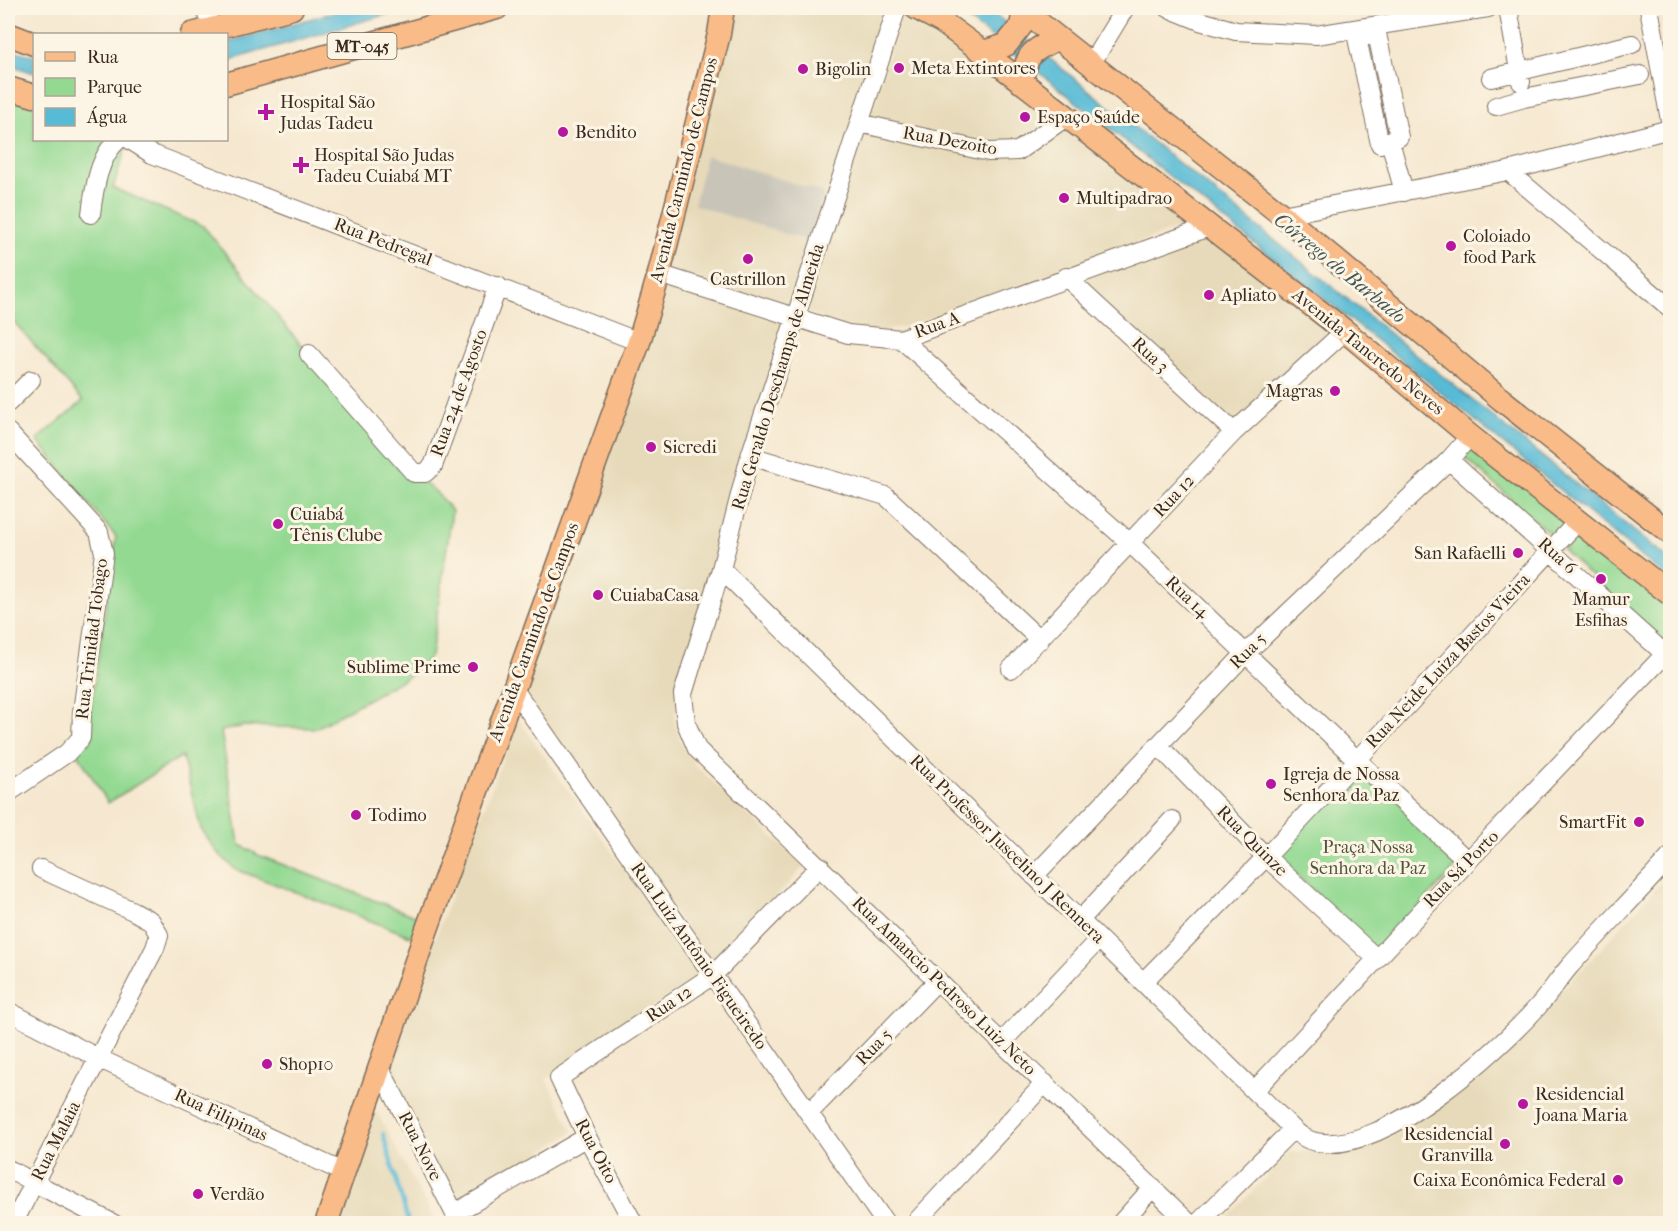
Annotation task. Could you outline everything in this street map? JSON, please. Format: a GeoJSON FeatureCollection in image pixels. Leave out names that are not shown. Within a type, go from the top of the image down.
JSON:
{"type":"FeatureCollection","features":[{"type":"Feature","properties":{"kind":"main road"},"geometry":{"type":"LineString","coordinates":[[202,32],[292,8]]}},
{"type":"Feature","properties":{"kind":"main road","name":"Avenida Carmindo de Campos"},"geometry":{"type":"LineString","coordinates":[[326,1224],[427,929],[639,342],[659,274],[719,34],[723,8]]}},
{"type":"Feature","properties":{"kind":"main road","name":"Avenida Carmindo de Campos"},"geometry":{"type":"LineString","coordinates":[[719,34],[729,8]]}},
{"type":"Feature","properties":{"kind":"main road","name":"Avenida Tancredo Neves"},"geometry":{"type":"LineString","coordinates":[[916,8],[942,22],[983,52],[1345,331],[1470,436],[1671,594]]}},
{"type":"Feature","properties":{"kind":"main road","name":"MT-045"},"geometry":{"type":"LineString","coordinates":[[228,83],[491,9]]}},
{"type":"Feature","properties":{"kind":"main road"},"geometry":{"type":"LineString","coordinates":[[983,52],[1006,45],[1022,15],[1043,46],[1090,64],[1282,215],[1502,400],[1671,533]]}},
{"type":"Feature","properties":{"kind":"main road"},"geometry":{"type":"LineString","coordinates":[[8,34],[33,44]]}},
{"type":"Feature","properties":{"kind":"main road"},"geometry":{"type":"LineString","coordinates":[[1021,82],[1043,46]]}},
{"type":"Feature","properties":{"kind":"main road"},"geometry":{"type":"LineString","coordinates":[[8,88],[33,96]]}},
{"type":"Feature","properties":{"kind":"street"},"geometry":{"type":"LineString","coordinates":[[202,32],[205,8]]}},
{"type":"Feature","properties":{"kind":"street","name":"Rua Geraldo Deschamps de Almeida"},"geometry":{"type":"LineString","coordinates":[[697,749],[686,723],[683,694],[721,569],[750,456],[897,8]]}},
{"type":"Feature","properties":{"kind":"street"},"geometry":{"type":"LineString","coordinates":[[1090,64],[1125,8]]}},
{"type":"Feature","properties":{"kind":"street"},"geometry":{"type":"LineString","coordinates":[[1168,8],[1200,21],[1236,31],[1316,35],[1488,8]]}},
{"type":"Feature","properties":{"kind":"street"},"geometry":{"type":"LineString","coordinates":[[1508,8],[1524,98]]}},
{"type":"Feature","properties":{"kind":"street"},"geometry":{"type":"LineString","coordinates":[[1649,8],[1671,120]]}},
{"type":"Feature","properties":{"kind":"street"},"geometry":{"type":"LineString","coordinates":[[1377,34],[1399,137],[1390,141],[1380,144],[1357,38],[1377,34]]}},
{"type":"Feature","properties":{"kind":"street"},"geometry":{"type":"LineString","coordinates":[[1491,78],[1632,44]]}},
{"type":"Feature","properties":{"kind":"street"},"geometry":{"type":"LineString","coordinates":[[1496,106],[1524,98],[1640,75]]}},
{"type":"Feature","properties":{"kind":"street","name":"Rua Dezoito"},"geometry":{"type":"LineString","coordinates":[[859,123],[989,152],[1018,151],[1066,117]]}},
{"type":"Feature","properties":{"kind":"street"},"geometry":{"type":"LineString","coordinates":[[1282,215],[1508,171],[1671,129]]}},
{"type":"Feature","properties":{"kind":"street"},"geometry":{"type":"LineString","coordinates":[[91,214],[93,194],[101,170],[110,146],[117,141]]}},
{"type":"Feature","properties":{"kind":"street","name":"Rua Pedregal"},"geometry":{"type":"LineString","coordinates":[[132,141],[152,154],[639,342]]}},
{"type":"Feature","properties":{"kind":"street"},"geometry":{"type":"LineString","coordinates":[[1390,141],[1404,192]]}},
{"type":"Feature","properties":{"kind":"street"},"geometry":{"type":"LineString","coordinates":[[1508,171],[1671,308]]}},
{"type":"Feature","properties":{"kind":"street","name":"Rua A"},"geometry":{"type":"LineString","coordinates":[[659,274],[848,334],[901,339],[1209,227]]}},
{"type":"Feature","properties":{"kind":"street","name":"Rua 3"},"geometry":{"type":"LineString","coordinates":[[1066,278],[1234,432]]}},
{"type":"Feature","properties":{"kind":"street","name":"Rua 24 de Agosto"},"geometry":{"type":"LineString","coordinates":[[309,354],[414,473],[425,473],[433,466],[498,286]]}},
{"type":"Feature","properties":{"kind":"street","name":"Rua 12"},"geometry":{"type":"LineString","coordinates":[[1011,669],[1234,432],[1345,331]]}},
{"type":"Feature","properties":{"kind":"street","name":"Rua 14"},"geometry":{"type":"LineString","coordinates":[[901,339],[1130,543],[1358,760],[1468,861]]}},
{"type":"Feature","properties":{"kind":"street"},"geometry":{"type":"LineString","coordinates":[[8,403],[31,380]]}},
{"type":"Feature","properties":{"kind":"street","name":"Rua Trinidad Tobago"},"geometry":{"type":"LineString","coordinates":[[8,432],[99,532],[104,553],[82,712],[81,738],[67,753],[8,793]]}},
{"type":"Feature","properties":{"kind":"street","name":"Rua 5"},"geometry":{"type":"LineString","coordinates":[[1034,876],[1246,652],[1449,460],[1470,436]]}},
{"type":"Feature","properties":{"kind":"street"},"geometry":{"type":"LineString","coordinates":[[750,456],[886,496],[1040,640]]}},
{"type":"Feature","properties":{"kind":"street","name":"Rua 6"},"geometry":{"type":"LineString","coordinates":[[1449,460],[1668,652]]}},
{"type":"Feature","properties":{"kind":"street","name":"Rua Neide Luiza Bastos Vieira"},"geometry":{"type":"LineString","coordinates":[[1143,982],[1358,760],[1578,521]]}},
{"type":"Feature","properties":{"kind":"street","name":"Rua Professor Juscelino J Rennera"},"geometry":{"type":"LineString","coordinates":[[721,569],[1293,1129],[1302,1137],[1316,1142],[1333,1143],[1357,1139],[1409,1115],[1451,1086],[1540,1004],[1568,969],[1671,857]]}},
{"type":"Feature","properties":{"kind":"street","name":"Rua Sá Porto"},"geometry":{"type":"LineString","coordinates":[[1254,1091],[1376,958],[1668,652]]}},
{"type":"Feature","properties":{"kind":"street","name":"Rua Luiz Antônio Figueiredo"},"geometry":{"type":"LineString","coordinates":[[513,688],[886,1224]]}},
{"type":"Feature","properties":{"kind":"street","name":"Rua Quinze"},"geometry":{"type":"LineString","coordinates":[[1158,745],[1266,857],[1376,958]]}},
{"type":"Feature","properties":{"kind":"street","name":"Rua Amancio Pedroso Luiz Neto"},"geometry":{"type":"LineString","coordinates":[[697,749],[1190,1224]]}},
{"type":"Feature","properties":{"kind":"street"},"geometry":{"type":"LineString","coordinates":[[1080,920],[1172,820]]}},
{"type":"Feature","properties":{"kind":"street","name":"Rua 12"},"geometry":{"type":"LineString","coordinates":[[559,1078],[713,975],[820,866]]}},
{"type":"Feature","properties":{"kind":"street","name":"Rua Malaia"},"geometry":{"type":"LineString","coordinates":[[13,1224],[155,948],[159,935],[151,921],[134,911],[41,869]]}},
{"type":"Feature","properties":{"kind":"street"},"geometry":{"type":"LineString","coordinates":[[1002,1042],[1099,939]]}},
{"type":"Feature","properties":{"kind":"street","name":"Rua 5"},"geometry":{"type":"LineString","coordinates":[[809,1113],[938,980]]}},
{"type":"Feature","properties":{"kind":"street","name":"Rua Filipinas"},"geometry":{"type":"LineString","coordinates":[[8,1011],[98,1058],[343,1172]]}},
{"type":"Feature","properties":{"kind":"street","name":"Rua Nove"},"geometry":{"type":"LineString","coordinates":[[380,1068],[458,1218]]}},
{"type":"Feature","properties":{"kind":"street","name":"Rua Oito"},"geometry":{"type":"LineString","coordinates":[[559,1078],[587,1137],[634,1224]]}},
{"type":"Feature","properties":{"kind":"street"},"geometry":{"type":"LineString","coordinates":[[914,1224],[1045,1083]]}},
{"type":"Feature","properties":{"kind":"street"},"geometry":{"type":"LineString","coordinates":[[1197,1224],[1293,1129]]}},
{"type":"Feature","properties":{"kind":"street"},"geometry":{"type":"LineString","coordinates":[[458,1218],[587,1137]]}},
{"type":"Feature","properties":{"kind":"street"},"geometry":{"type":"LineString","coordinates":[[8,1169],[114,1224]]}},
{"type":"Feature","properties":{"kind":"street"},"geometry":{"type":"LineString","coordinates":[[1120,1224],[1153,1187]]}},
{"type":"Feature","properties":{"kind":"shaded area"},"geometry":{"type":"Polygon","coordinates":[[[732,8],[890,8],[788,310],[665,269],[732,8]]]}},
{"type":"Feature","properties":{"kind":"shaded area"},"geometry":{"type":"Polygon","coordinates":[[[904,8],[1050,112],[1034,131],[1017,142],[988,145],[868,118],[904,8]]]}},
{"type":"Feature","properties":{"kind":"shaded area"},"geometry":{"type":"Polygon","coordinates":[[[1066,125],[1193,223],[907,326],[879,332],[839,325],[803,310],[866,130],[1000,159],[1066,125]]]}},
{"type":"Feature","properties":{"kind":"shaded area"},"geometry":{"type":"Polygon","coordinates":[[[706,155],[824,193],[808,241],[694,205],[706,155]]]}},
{"type":"Feature","properties":{"kind":"shaded area"},"geometry":{"type":"Polygon","coordinates":[[[1207,233],[1332,331],[1235,424],[1077,279],[1207,233]]]}},
{"type":"Feature","properties":{"kind":"shaded area"},"geometry":{"type":"Polygon","coordinates":[[[662,283],[787,322],[680,687],[674,719],[680,741],[695,765],[804,866],[714,969],[520,689],[662,283]]]}},
{"type":"Feature","properties":{"kind":"shaded area"},"geometry":{"type":"Polygon","coordinates":[[[518,719],[700,976],[546,1079],[573,1132],[456,1206],[386,1068],[518,719]]]}},
{"type":"Feature","properties":{"kind":"shaded area"},"geometry":{"type":"Polygon","coordinates":[[[1670,873],[1670,1223],[1221,1224],[1291,1151],[1348,1151],[1391,1137],[1478,1078],[1670,873]]]}},
{"type":"Feature","properties":{"kind":"shaded area"},"geometry":{"type":"Polygon","coordinates":[[[376,1110],[436,1223],[335,1223],[376,1110]]]}},
{"type":"Feature","properties":{"kind":"green space","name":"Cuiabá Tênis Clube"},"geometry":{"type":"Polygon","coordinates":[[[8,95],[33,102],[33,141],[126,141],[127,144],[113,188],[203,226],[398,462],[435,491],[452,511],[431,656],[413,674],[316,728],[244,726],[221,731],[239,844],[258,855],[420,918],[413,937],[235,869],[216,851],[201,829],[182,756],[108,803],[75,749],[91,741],[88,726],[116,537],[37,440],[83,401],[8,315],[8,95]]]}},
{"type":"Feature","properties":{"kind":"green space"},"geometry":{"type":"Polygon","coordinates":[[[1472,444],[1573,522],[1556,539],[1461,454],[1472,444]]]}},
{"type":"Feature","properties":{"kind":"green space"},"geometry":{"type":"Polygon","coordinates":[[[1579,534],[1670,610],[1670,633],[1662,642],[1563,550],[1579,534]]]}},
{"type":"Feature","properties":{"kind":"green space","name":"Praça Nossa Senhora da Paz"},"geometry":{"type":"Polygon","coordinates":[[[1359,764],[1462,861],[1377,951],[1274,854],[1359,764]]]}},
{"type":"Feature","properties":{"kind":"water"},"geometry":{"type":"Polygon","coordinates":[[[349,8],[408,8],[228,61],[228,42],[349,8]]]}},
{"type":"Feature","properties":{"kind":"water"},"geometry":{"type":"Polygon","coordinates":[[[952,8],[984,8],[997,16],[1670,560],[1670,580],[1401,360],[1032,67],[952,8]]]}},
{"type":"Feature","properties":{"kind":"water"},"geometry":{"type":"Polygon","coordinates":[[[8,49],[33,56],[33,73],[8,64],[8,49]]]}},
{"type":"Feature","properties":{"kind":"waterway"},"geometry":{"type":"LineString","coordinates":[[383,1134],[409,1224]]}},
{"type":"Feature","properties":{"kind":"place","name":"Meta Extintores"},"geometry":{"type":"Point","coordinates":[899,68]}},
{"type":"Feature","properties":{"kind":"place","name":"Bigolin"},"geometry":{"type":"Point","coordinates":[803,69]}},
{"type":"Feature","properties":{"kind":"place","name":"Hospital São Judas Tadeu"},"geometry":{"type":"Point","coordinates":[266,112]}},
{"type":"Feature","properties":{"kind":"place","name":"Espaço Saúde"},"geometry":{"type":"Point","coordinates":[1025,117]}},
{"type":"Feature","properties":{"kind":"place","name":"Bendito"},"geometry":{"type":"Point","coordinates":[563,132]}},
{"type":"Feature","properties":{"kind":"place","name":"Hospital São Judas Tadeu Cuiabá MT"},"geometry":{"type":"Point","coordinates":[301,165]}},
{"type":"Feature","properties":{"kind":"place","name":"Multipadrao"},"geometry":{"type":"Point","coordinates":[1064,198]}},
{"type":"Feature","properties":{"kind":"place","name":"Coloiado food Park"},"geometry":{"type":"Point","coordinates":[1451,246]}},
{"type":"Feature","properties":{"kind":"place","name":"Castrillon"},"geometry":{"type":"Point","coordinates":[748,259]}},
{"type":"Feature","properties":{"kind":"place","name":"Apliato"},"geometry":{"type":"Point","coordinates":[1209,295]}},
{"type":"Feature","properties":{"kind":"place","name":"Magras"},"geometry":{"type":"Point","coordinates":[1335,391]}},
{"type":"Feature","properties":{"kind":"place","name":"Sicredi"},"geometry":{"type":"Point","coordinates":[651,447]}},
{"type":"Feature","properties":{"kind":"place","name":"Cuiabá Tênis Clube"},"geometry":{"type":"Point","coordinates":[278,524]}},
{"type":"Feature","properties":{"kind":"place","name":"San Rafaelli"},"geometry":{"type":"Point","coordinates":[1518,553]}},
{"type":"Feature","properties":{"kind":"place","name":"Mamur Esfihas"},"geometry":{"type":"Point","coordinates":[1601,579]}},
{"type":"Feature","properties":{"kind":"place","name":"CuiabaCasa"},"geometry":{"type":"Point","coordinates":[598,595]}},
{"type":"Feature","properties":{"kind":"place","name":"Sublime Prime"},"geometry":{"type":"Point","coordinates":[473,667]}},
{"type":"Feature","properties":{"kind":"place","name":"Igreja de Nossa Senhora da Paz"},"geometry":{"type":"Point","coordinates":[1271,784]}},
{"type":"Feature","properties":{"kind":"place","name":"Todimo"},"geometry":{"type":"Point","coordinates":[356,815]}},
{"type":"Feature","properties":{"kind":"place","name":"SmartFit"},"geometry":{"type":"Point","coordinates":[1639,822]}},
{"type":"Feature","properties":{"kind":"place","name":"Shop10"},"geometry":{"type":"Point","coordinates":[267,1064]}},
{"type":"Feature","properties":{"kind":"place","name":"Residencial Joana Maria"},"geometry":{"type":"Point","coordinates":[1523,1104]}},
{"type":"Feature","properties":{"kind":"place","name":"Residencial Granvilla"},"geometry":{"type":"Point","coordinates":[1505,1144]}},
{"type":"Feature","properties":{"kind":"place","name":"Caixa Econômica Federal"},"geometry":{"type":"Point","coordinates":[1618,1180]}},
{"type":"Feature","properties":{"kind":"place","name":"Verdão"},"geometry":{"type":"Point","coordinates":[198,1194]}},
{"type":"Feature","properties":{"kind":"water label","name":"Córrego do Barbado"},"geometry":{"type":"Point","coordinates":[1340,268]}}]}
